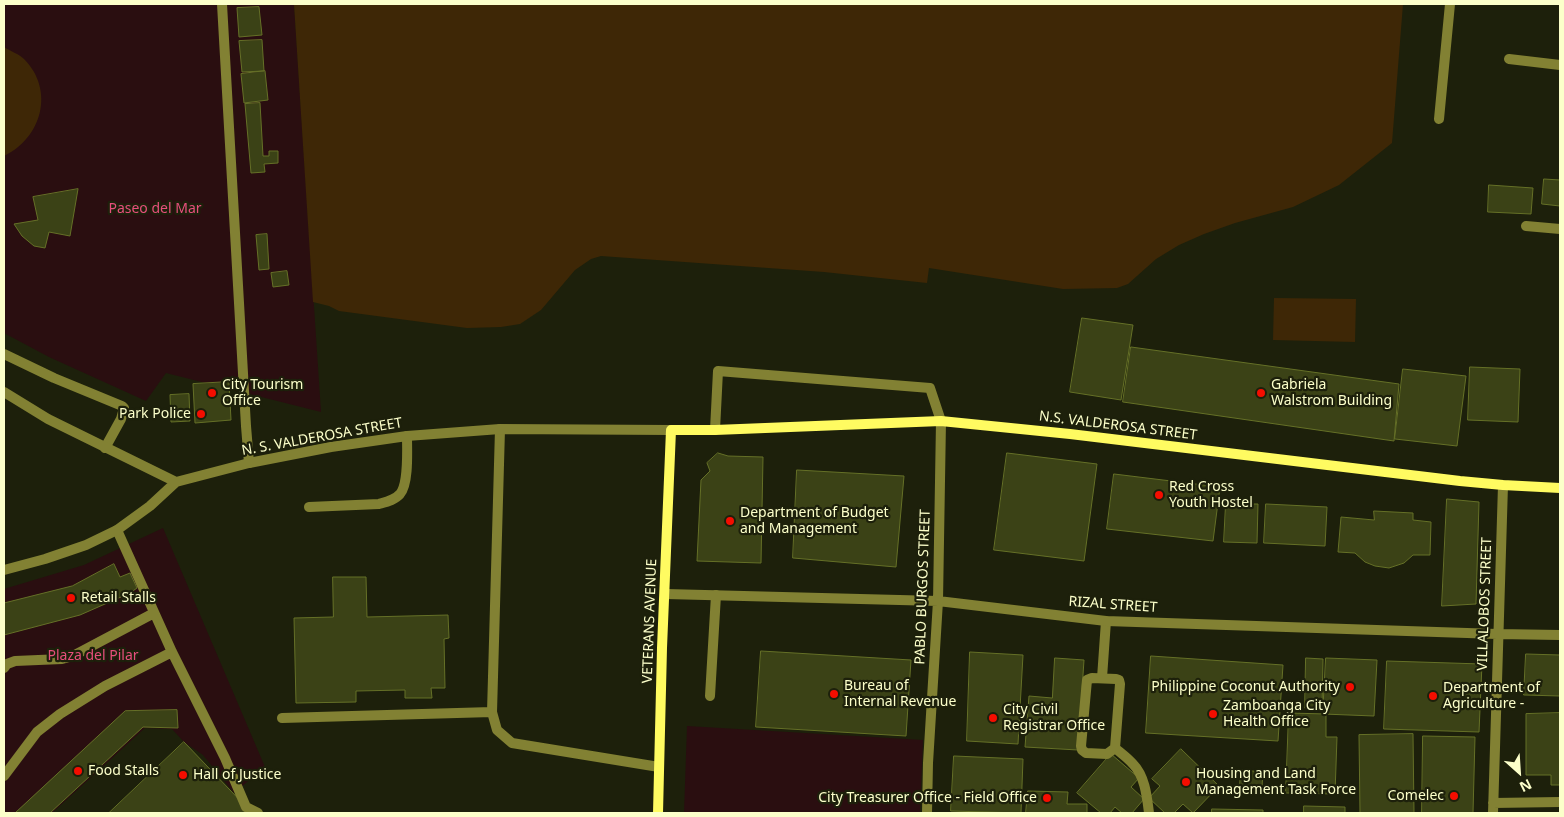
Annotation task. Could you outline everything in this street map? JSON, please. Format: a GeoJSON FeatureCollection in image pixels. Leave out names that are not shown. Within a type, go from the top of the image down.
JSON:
{"type":"FeatureCollection","features":[{"type":"Feature","properties":{"kind":"main road","name":"N.S. VALDEROSA STREET"},"geometry":{"type":"LineString","coordinates":[[672,430],[941,421],[1070,434],[1503,485],[1560,488]]}},
{"type":"Feature","properties":{"kind":"main road","name":"VETERANS AVENUE"},"geometry":{"type":"LineString","coordinates":[[658,813],[658,767],[672,430]]}},
{"type":"Feature","properties":{"kind":"street"},"geometry":{"type":"LineString","coordinates":[[222,4],[249,463]]}},
{"type":"Feature","properties":{"kind":"street"},"geometry":{"type":"LineString","coordinates":[[1440,120],[1450,4]]}},
{"type":"Feature","properties":{"kind":"street"},"geometry":{"type":"LineString","coordinates":[[1509,59],[1560,66]]}},
{"type":"Feature","properties":{"kind":"street"},"geometry":{"type":"LineString","coordinates":[[1526,226],[1560,229]]}},
{"type":"Feature","properties":{"kind":"street"},"geometry":{"type":"LineString","coordinates":[[4,354],[54,378],[122,406],[124,408],[121,419],[105,448]]}},
{"type":"Feature","properties":{"kind":"street","name":"PABLO BURGOS STREET"},"geometry":{"type":"LineString","coordinates":[[715,430],[718,371],[930,388],[941,421],[938,602],[928,762],[927,813]]}},
{"type":"Feature","properties":{"kind":"street"},"geometry":{"type":"LineString","coordinates":[[4,392],[48,419],[176,482]]}},
{"type":"Feature","properties":{"kind":"street"},"geometry":{"type":"LineString","coordinates":[[500,429],[492,712],[497,730],[512,743],[658,767]]}},
{"type":"Feature","properties":{"kind":"street","name":"N. S. VALDEROSA STREET"},"geometry":{"type":"LineString","coordinates":[[4,570],[86,545],[117,530],[150,506],[176,482],[249,463],[407,436],[500,429],[672,430]]}},
{"type":"Feature","properties":{"kind":"street"},"geometry":{"type":"LineString","coordinates":[[309,507],[379,504],[390,501],[400,494],[405,485],[407,436]]}},
{"type":"Feature","properties":{"kind":"street","name":"VILLALOBOS STREET"},"geometry":{"type":"LineString","coordinates":[[1493,808],[1503,485]]}},
{"type":"Feature","properties":{"kind":"street"},"geometry":{"type":"LineString","coordinates":[[117,530],[172,652],[225,758],[246,807],[258,813]]}},
{"type":"Feature","properties":{"kind":"street","name":"RIZAL STREET"},"geometry":{"type":"LineString","coordinates":[[666,594],[938,602],[1106,621],[1560,635]]}},
{"type":"Feature","properties":{"kind":"street"},"geometry":{"type":"LineString","coordinates":[[710,696],[716,595]]}},
{"type":"Feature","properties":{"kind":"street"},"geometry":{"type":"LineString","coordinates":[[4,668],[7,664],[15,661],[62,659],[73,656],[154,613]]}},
{"type":"Feature","properties":{"kind":"street"},"geometry":{"type":"LineString","coordinates":[[1102,678],[1106,621]]}},
{"type":"Feature","properties":{"kind":"street"},"geometry":{"type":"LineString","coordinates":[[4,776],[37,732],[60,714],[105,686],[172,652]]}},
{"type":"Feature","properties":{"kind":"street"},"geometry":{"type":"LineString","coordinates":[[1102,678],[1116,679],[1119,680],[1120,684],[1115,748],[1107,754],[1086,753],[1082,750],[1081,746],[1087,680],[1102,678]]}},
{"type":"Feature","properties":{"kind":"street"},"geometry":{"type":"LineString","coordinates":[[282,718],[492,712]]}},
{"type":"Feature","properties":{"kind":"street"},"geometry":{"type":"LineString","coordinates":[[1115,748],[1134,765],[1140,774],[1145,788],[1149,813]]}},
{"type":"Feature","properties":{"kind":"street"},"geometry":{"type":"LineString","coordinates":[[1493,808],[1560,802]]}},
{"type":"Feature","properties":{"kind":"green space","name":"Paseo del Mar"},"geometry":{"type":"Polygon","coordinates":[[[4,4],[294,4],[321,412],[166,373],[146,401],[49,357],[4,333],[4,4]]]}},
{"type":"Feature","properties":{"kind":"green space","name":"Plaza del Pilar"},"geometry":{"type":"Polygon","coordinates":[[[163,528],[265,767],[234,793],[203,755],[184,742],[172,729],[145,728],[52,813],[4,813],[4,589],[84,565],[163,528]]]}},
{"type":"Feature","properties":{"kind":"green space"},"geometry":{"type":"Polygon","coordinates":[[[687,726],[923,740],[920,813],[684,813],[687,726]]]}},
{"type":"Feature","properties":{"kind":"shaded area"},"geometry":{"type":"Polygon","coordinates":[[[294,4],[1403,4],[1392,143],[1339,185],[1293,207],[1235,223],[1179,245],[1156,259],[1128,284],[1117,288],[1063,289],[929,268],[927,283],[824,272],[601,256],[591,259],[575,270],[541,310],[520,324],[501,327],[467,328],[339,311],[313,302],[294,4]]]}},
{"type":"Feature","properties":{"kind":"shaded area"},"geometry":{"type":"Polygon","coordinates":[[[4,47],[22,57],[34,71],[41,99],[40,112],[28,138],[4,156],[4,47]]]}},
{"type":"Feature","properties":{"kind":"shaded area"},"geometry":{"type":"Polygon","coordinates":[[[1274,298],[1356,299],[1355,342],[1273,340],[1274,298]]]}},
{"type":"Feature","properties":{"kind":"building"},"geometry":{"type":"Polygon","coordinates":[[[259,7],[262,35],[239,37],[237,8],[259,7]]]}},
{"type":"Feature","properties":{"kind":"building"},"geometry":{"type":"Polygon","coordinates":[[[262,40],[264,71],[242,72],[239,41],[262,40]]]}},
{"type":"Feature","properties":{"kind":"building"},"geometry":{"type":"Polygon","coordinates":[[[265,71],[268,100],[244,103],[241,74],[265,71]]]}},
{"type":"Feature","properties":{"kind":"building"},"geometry":{"type":"Polygon","coordinates":[[[260,103],[263,156],[269,156],[269,151],[278,151],[278,163],[264,164],[265,172],[251,173],[245,104],[260,103]]]}},
{"type":"Feature","properties":{"kind":"building"},"geometry":{"type":"Polygon","coordinates":[[[1544,179],[1560,180],[1560,206],[1542,204],[1544,179]]]}},
{"type":"Feature","properties":{"kind":"building"},"geometry":{"type":"Polygon","coordinates":[[[1489,185],[1533,188],[1531,214],[1488,212],[1489,185]]]}},
{"type":"Feature","properties":{"kind":"building"},"geometry":{"type":"Polygon","coordinates":[[[78,189],[70,236],[49,232],[45,248],[34,246],[22,236],[14,224],[38,220],[33,197],[78,189]]]}},
{"type":"Feature","properties":{"kind":"building"},"geometry":{"type":"Polygon","coordinates":[[[267,234],[269,269],[259,270],[256,235],[267,234]]]}},
{"type":"Feature","properties":{"kind":"building"},"geometry":{"type":"Polygon","coordinates":[[[287,271],[289,285],[273,287],[271,273],[287,271]]]}},
{"type":"Feature","properties":{"kind":"building"},"geometry":{"type":"Polygon","coordinates":[[[1082,318],[1133,325],[1121,400],[1070,392],[1082,318]]]}},
{"type":"Feature","properties":{"kind":"building","name":"Gabriela Walstrom Building"},"geometry":{"type":"Polygon","coordinates":[[[1131,347],[1399,384],[1394,441],[1123,402],[1131,347]]]}},
{"type":"Feature","properties":{"kind":"building"},"geometry":{"type":"Polygon","coordinates":[[[1470,367],[1520,369],[1518,422],[1468,420],[1470,367]]]}},
{"type":"Feature","properties":{"kind":"building"},"geometry":{"type":"Polygon","coordinates":[[[1403,369],[1466,376],[1457,446],[1395,439],[1403,369]]]}},
{"type":"Feature","properties":{"kind":"building","name":"City Tourism Office"},"geometry":{"type":"Polygon","coordinates":[[[229,382],[231,420],[195,423],[193,384],[229,382]]]}},
{"type":"Feature","properties":{"kind":"building"},"geometry":{"type":"Polygon","coordinates":[[[189,394],[190,421],[171,422],[170,395],[189,394]]]}},
{"type":"Feature","properties":{"kind":"building","name":"Department of Budget and Management"},"geometry":{"type":"Polygon","coordinates":[[[718,453],[728,456],[763,457],[761,563],[697,561],[701,480],[710,471],[707,463],[718,453]]]}},
{"type":"Feature","properties":{"kind":"building"},"geometry":{"type":"Polygon","coordinates":[[[1007,453],[1097,464],[1084,561],[994,550],[1007,453]]]}},
{"type":"Feature","properties":{"kind":"building"},"geometry":{"type":"Polygon","coordinates":[[[797,470],[904,476],[896,567],[793,558],[797,470]]]}},
{"type":"Feature","properties":{"kind":"building"},"geometry":{"type":"Polygon","coordinates":[[[1114,474],[1220,487],[1213,541],[1107,529],[1114,474]]]}},
{"type":"Feature","properties":{"kind":"building"},"geometry":{"type":"Polygon","coordinates":[[[1447,499],[1479,502],[1476,604],[1442,606],[1447,499]]]}},
{"type":"Feature","properties":{"kind":"building"},"geometry":{"type":"Polygon","coordinates":[[[1226,504],[1258,504],[1257,543],[1224,542],[1226,504]]]}},
{"type":"Feature","properties":{"kind":"building"},"geometry":{"type":"Polygon","coordinates":[[[1266,504],[1327,507],[1325,546],[1264,543],[1266,504]]]}},
{"type":"Feature","properties":{"kind":"building"},"geometry":{"type":"Polygon","coordinates":[[[1374,511],[1413,513],[1413,520],[1431,522],[1430,555],[1413,555],[1404,563],[1389,568],[1365,562],[1355,553],[1338,552],[1341,517],[1374,520],[1374,511]]]}},
{"type":"Feature","properties":{"kind":"building","name":"Retail Stalls"},"geometry":{"type":"Polygon","coordinates":[[[114,564],[120,577],[130,573],[137,588],[130,593],[80,615],[4,635],[4,603],[72,586],[114,564]]]}},
{"type":"Feature","properties":{"kind":"building"},"geometry":{"type":"Polygon","coordinates":[[[333,577],[366,577],[367,617],[448,615],[449,638],[444,639],[445,688],[431,688],[432,698],[405,698],[405,690],[356,691],[356,702],[296,703],[294,618],[333,617],[333,577]]]}},
{"type":"Feature","properties":{"kind":"building","name":"Bureau of Internal Revenue"},"geometry":{"type":"Polygon","coordinates":[[[761,651],[911,660],[906,736],[756,727],[761,651]]]}},
{"type":"Feature","properties":{"kind":"building","name":"City Civil Registrar Office"},"geometry":{"type":"Polygon","coordinates":[[[970,652],[1023,655],[1018,744],[967,741],[970,652]]]}},
{"type":"Feature","properties":{"kind":"building"},"geometry":{"type":"Polygon","coordinates":[[[1526,654],[1560,655],[1560,696],[1524,695],[1526,654]]]}},
{"type":"Feature","properties":{"kind":"building","name":"Zamboanga City Health Office"},"geometry":{"type":"Polygon","coordinates":[[[1151,656],[1283,665],[1278,741],[1146,733],[1151,656]]]}},
{"type":"Feature","properties":{"kind":"building"},"geometry":{"type":"Polygon","coordinates":[[[1055,658],[1084,660],[1078,750],[1025,747],[1029,696],[1052,698],[1055,658]]]}},
{"type":"Feature","properties":{"kind":"building"},"geometry":{"type":"Polygon","coordinates":[[[1306,658],[1323,659],[1322,708],[1305,708],[1306,658]]]}},
{"type":"Feature","properties":{"kind":"building","name":"Philippine Coconut Authority"},"geometry":{"type":"Polygon","coordinates":[[[1326,658],[1377,660],[1374,716],[1323,714],[1326,658]]]}},
{"type":"Feature","properties":{"kind":"building","name":"Department of Agriculture -"},"geometry":{"type":"Polygon","coordinates":[[[1387,661],[1482,664],[1479,732],[1384,729],[1387,661]]]}},
{"type":"Feature","properties":{"kind":"building","name":"Food Stalls"},"geometry":{"type":"Polygon","coordinates":[[[177,710],[178,728],[143,727],[50,813],[15,813],[125,711],[177,710]]]}},
{"type":"Feature","properties":{"kind":"building"},"geometry":{"type":"Polygon","coordinates":[[[1289,713],[1326,714],[1326,737],[1337,737],[1335,794],[1286,793],[1289,713]]]}},
{"type":"Feature","properties":{"kind":"building"},"geometry":{"type":"Polygon","coordinates":[[[1560,713],[1560,785],[1551,785],[1551,775],[1526,775],[1526,714],[1560,713]]]}},
{"type":"Feature","properties":{"kind":"building"},"geometry":{"type":"Polygon","coordinates":[[[1413,734],[1414,813],[1360,813],[1359,735],[1413,734]]]}},
{"type":"Feature","properties":{"kind":"building"},"geometry":{"type":"Polygon","coordinates":[[[1423,736],[1475,737],[1473,813],[1422,813],[1423,736]]]}},
{"type":"Feature","properties":{"kind":"building","name":"Hall of Justice"},"geometry":{"type":"Polygon","coordinates":[[[184,742],[252,813],[109,813],[184,742]]]}},
{"type":"Feature","properties":{"kind":"building","name":"Housing and Land Management Task Force"},"geometry":{"type":"Polygon","coordinates":[[[1181,749],[1219,786],[1193,813],[1183,804],[1174,813],[1165,813],[1149,798],[1160,786],[1152,779],[1181,749]]]}},
{"type":"Feature","properties":{"kind":"building"},"geometry":{"type":"Polygon","coordinates":[[[1111,754],[1139,778],[1131,787],[1144,799],[1132,813],[1122,813],[1115,807],[1110,813],[1101,813],[1077,793],[1111,754]]]}},
{"type":"Feature","properties":{"kind":"building"},"geometry":{"type":"Polygon","coordinates":[[[954,756],[1023,759],[1021,813],[951,811],[954,756]]]}},
{"type":"Feature","properties":{"kind":"building"},"geometry":{"type":"Polygon","coordinates":[[[1241,770],[1263,772],[1262,787],[1240,786],[1241,770]]]}},
{"type":"Feature","properties":{"kind":"building","name":"City Treasurer Office - Field Office"},"geometry":{"type":"Polygon","coordinates":[[[1028,791],[1068,792],[1067,804],[1087,804],[1087,813],[1026,813],[1028,791]]]}},
{"type":"Feature","properties":{"kind":"building"},"geometry":{"type":"Polygon","coordinates":[[[1304,806],[1345,807],[1345,813],[1304,813],[1304,806]]]}},
{"type":"Feature","properties":{"kind":"building"},"geometry":{"type":"Polygon","coordinates":[[[1212,809],[1263,810],[1263,813],[1212,813],[1212,809]]]}},
{"type":"Feature","properties":{"kind":"place","name":"City Tourism Office"},"geometry":{"type":"Point","coordinates":[212,393]}},
{"type":"Feature","properties":{"kind":"place","name":"Gabriela Walstrom Building"},"geometry":{"type":"Point","coordinates":[1261,393]}},
{"type":"Feature","properties":{"kind":"place","name":"Park Police"},"geometry":{"type":"Point","coordinates":[201,414]}},
{"type":"Feature","properties":{"kind":"place","name":"Red Cross Youth Hostel"},"geometry":{"type":"Point","coordinates":[1159,495]}},
{"type":"Feature","properties":{"kind":"place","name":"Department of Budget and Management"},"geometry":{"type":"Point","coordinates":[730,521]}},
{"type":"Feature","properties":{"kind":"place","name":"Retail Stalls"},"geometry":{"type":"Point","coordinates":[71,598]}},
{"type":"Feature","properties":{"kind":"place","name":"Philippine Coconut Authority"},"geometry":{"type":"Point","coordinates":[1350,687]}},
{"type":"Feature","properties":{"kind":"place","name":"Bureau of Internal Revenue"},"geometry":{"type":"Point","coordinates":[834,694]}},
{"type":"Feature","properties":{"kind":"place","name":"Department of Agriculture -"},"geometry":{"type":"Point","coordinates":[1433,696]}},
{"type":"Feature","properties":{"kind":"place","name":"Zamboanga City Health Office"},"geometry":{"type":"Point","coordinates":[1213,714]}},
{"type":"Feature","properties":{"kind":"place","name":"City Civil Registrar Office"},"geometry":{"type":"Point","coordinates":[993,718]}},
{"type":"Feature","properties":{"kind":"place","name":"Food Stalls"},"geometry":{"type":"Point","coordinates":[78,771]}},
{"type":"Feature","properties":{"kind":"place","name":"Hall of Justice"},"geometry":{"type":"Point","coordinates":[183,775]}},
{"type":"Feature","properties":{"kind":"place","name":"Housing and Land Management Task Force"},"geometry":{"type":"Point","coordinates":[1186,782]}},
{"type":"Feature","properties":{"kind":"place","name":"Comelec"},"geometry":{"type":"Point","coordinates":[1454,796]}},
{"type":"Feature","properties":{"kind":"place","name":"City Treasurer Office - Field Office"},"geometry":{"type":"Point","coordinates":[1047,798]}}]}
